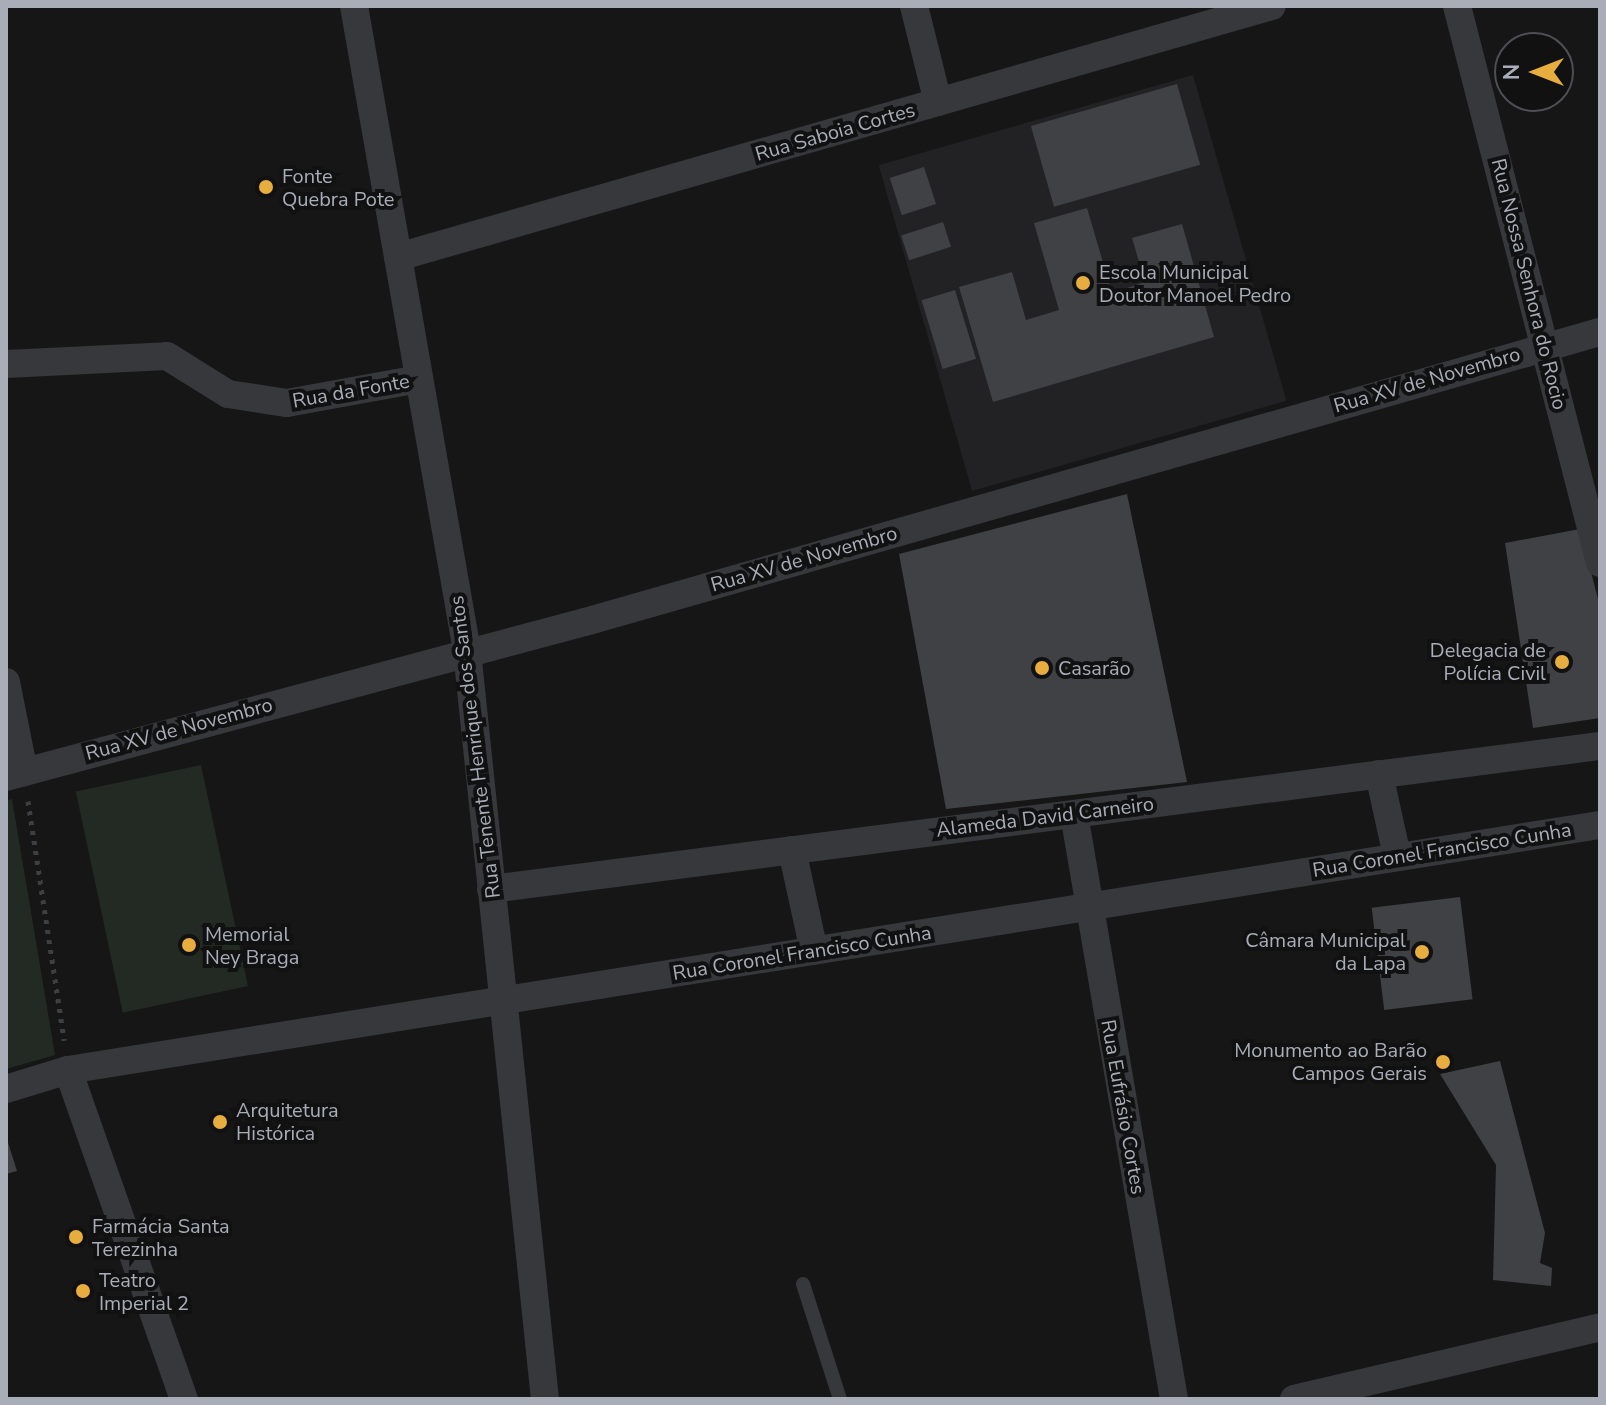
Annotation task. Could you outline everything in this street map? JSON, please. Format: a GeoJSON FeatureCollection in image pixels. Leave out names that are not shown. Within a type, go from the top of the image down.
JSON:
{"type":"FeatureCollection","features":[{"type":"Feature","properties":{"kind":"street","name":"Rua Tenente Henrique dos Santos"},"geometry":{"type":"LineString","coordinates":[[354,6],[467,651],[491,889],[506,1000],[545,1399]]}},
{"type":"Feature","properties":{"kind":"street"},"geometry":{"type":"LineString","coordinates":[[914,6],[938,102]]}},
{"type":"Feature","properties":{"kind":"street","name":"Rua Saboia Cortes"},"geometry":{"type":"LineString","coordinates":[[398,257],[1272,6]]}},
{"type":"Feature","properties":{"kind":"street","name":"Rua Nossa Senhora do Rocio"},"geometry":{"type":"LineString","coordinates":[[1457,6],[1600,563]]}},
{"type":"Feature","properties":{"kind":"street","name":"Rua XV de Novembro"},"geometry":{"type":"LineString","coordinates":[[15,775],[1600,332]]}},
{"type":"Feature","properties":{"kind":"street","name":"Rua da Fonte"},"geometry":{"type":"LineString","coordinates":[[6,364],[167,356],[228,394],[287,403],[419,379]]}},
{"type":"Feature","properties":{"kind":"street"},"geometry":{"type":"LineString","coordinates":[[6,682],[15,775]]}},
{"type":"Feature","properties":{"kind":"street","name":"Alameda David Carneiro"},"geometry":{"type":"LineString","coordinates":[[491,889],[1600,746]]}},
{"type":"Feature","properties":{"kind":"street"},"geometry":{"type":"LineString","coordinates":[[1379,774],[1397,856]]}},
{"type":"Feature","properties":{"kind":"street","name":"Rua Eufrásio Cortes"},"geometry":{"type":"LineString","coordinates":[[1074,814],[1174,1399]]}},
{"type":"Feature","properties":{"kind":"street","name":"Rua Coronel Francisco Cunha"},"geometry":{"type":"LineString","coordinates":[[6,1089],[68,1070],[1600,825]]}},
{"type":"Feature","properties":{"kind":"street"},"geometry":{"type":"LineString","coordinates":[[792,850],[814,951]]}},
{"type":"Feature","properties":{"kind":"street"},"geometry":{"type":"LineString","coordinates":[[68,1070],[184,1399]]}},
{"type":"Feature","properties":{"kind":"street"},"geometry":{"type":"LineString","coordinates":[[1294,1399],[1600,1327]]}},
{"type":"Feature","properties":{"kind":"lane"},"geometry":{"type":"LineString","coordinates":[[803,1284],[840,1399]]}},
{"type":"Feature","properties":{"kind":"path"},"geometry":{"type":"LineString","coordinates":[[15,775],[68,1070]]}},
{"type":"Feature","properties":{"kind":"shaded area","name":"Escola Municipal Doutor Manoel Pedro"},"geometry":{"type":"Polygon","coordinates":[[[1193,75],[1286,401],[972,491],[879,165],[1193,75]]]}},
{"type":"Feature","properties":{"kind":"shaded area"},"geometry":{"type":"Polygon","coordinates":[[[201,765],[248,986],[123,1013],[76,792],[201,765]]]}},
{"type":"Feature","properties":{"kind":"shaded area"},"geometry":{"type":"Polygon","coordinates":[[[12,799],[55,1055],[6,1069],[6,801],[12,799]]]}},
{"type":"Feature","properties":{"kind":"building"},"geometry":{"type":"Polygon","coordinates":[[[1177,84],[1200,165],[1054,207],[1031,126],[1177,84]]]}},
{"type":"Feature","properties":{"kind":"building"},"geometry":{"type":"Polygon","coordinates":[[[924,167],[936,204],[902,215],[890,178],[924,167]]]}},
{"type":"Feature","properties":{"kind":"building"},"geometry":{"type":"Polygon","coordinates":[[[1087,208],[1112,293],[1145,282],[1132,238],[1182,224],[1214,337],[993,402],[959,287],[1012,272],[1026,320],[1059,310],[1034,223],[1087,208]]]}},
{"type":"Feature","properties":{"kind":"building"},"geometry":{"type":"Polygon","coordinates":[[[943,222],[951,247],[909,260],[901,236],[943,222]]]}},
{"type":"Feature","properties":{"kind":"building"},"geometry":{"type":"Polygon","coordinates":[[[955,290],[976,359],[943,369],[922,300],[955,290]]]}},
{"type":"Feature","properties":{"kind":"building","name":"Casarão"},"geometry":{"type":"Polygon","coordinates":[[[1127,494],[1187,782],[946,809],[899,554],[1127,494]]]}},
{"type":"Feature","properties":{"kind":"building","name":"Delegacia de Polícia Civil"},"geometry":{"type":"Polygon","coordinates":[[[1580,529],[1600,607],[1600,718],[1533,728],[1505,543],[1580,529]]]}},
{"type":"Feature","properties":{"kind":"building"},"geometry":{"type":"Polygon","coordinates":[[[1460,897],[1473,999],[1384,1010],[1372,908],[1460,897]]]}},
{"type":"Feature","properties":{"kind":"building"},"geometry":{"type":"Polygon","coordinates":[[[1500,1061],[1545,1233],[1540,1263],[1552,1268],[1551,1286],[1493,1280],[1496,1165],[1440,1074],[1500,1061]]]}},
{"type":"Feature","properties":{"kind":"building"},"geometry":{"type":"Polygon","coordinates":[[[6,1136],[17,1171],[6,1174],[6,1136]]]}},
{"type":"Feature","properties":{"kind":"place","name":"Fonte Quebra Pote"},"geometry":{"type":"Point","coordinates":[266,187]}},
{"type":"Feature","properties":{"kind":"place","name":"Escola Municipal Doutor Manoel Pedro"},"geometry":{"type":"Point","coordinates":[1083,283]}},
{"type":"Feature","properties":{"kind":"place","name":"Delegacia de Polícia Civil"},"geometry":{"type":"Point","coordinates":[1562,662]}},
{"type":"Feature","properties":{"kind":"place","name":"Casarão"},"geometry":{"type":"Point","coordinates":[1042,668]}},
{"type":"Feature","properties":{"kind":"place","name":"Memorial Ney Braga"},"geometry":{"type":"Point","coordinates":[189,945]}},
{"type":"Feature","properties":{"kind":"place","name":"Câmara Municipal da Lapa"},"geometry":{"type":"Point","coordinates":[1422,952]}},
{"type":"Feature","properties":{"kind":"place","name":"Monumento ao Barão Campos Gerais"},"geometry":{"type":"Point","coordinates":[1443,1062]}},
{"type":"Feature","properties":{"kind":"place","name":"Arquitetura Histórica"},"geometry":{"type":"Point","coordinates":[220,1122]}},
{"type":"Feature","properties":{"kind":"place","name":"Farmácia Santa Terezinha"},"geometry":{"type":"Point","coordinates":[76,1237]}},
{"type":"Feature","properties":{"kind":"place","name":"Teatro Imperial 2"},"geometry":{"type":"Point","coordinates":[83,1291]}}]}
